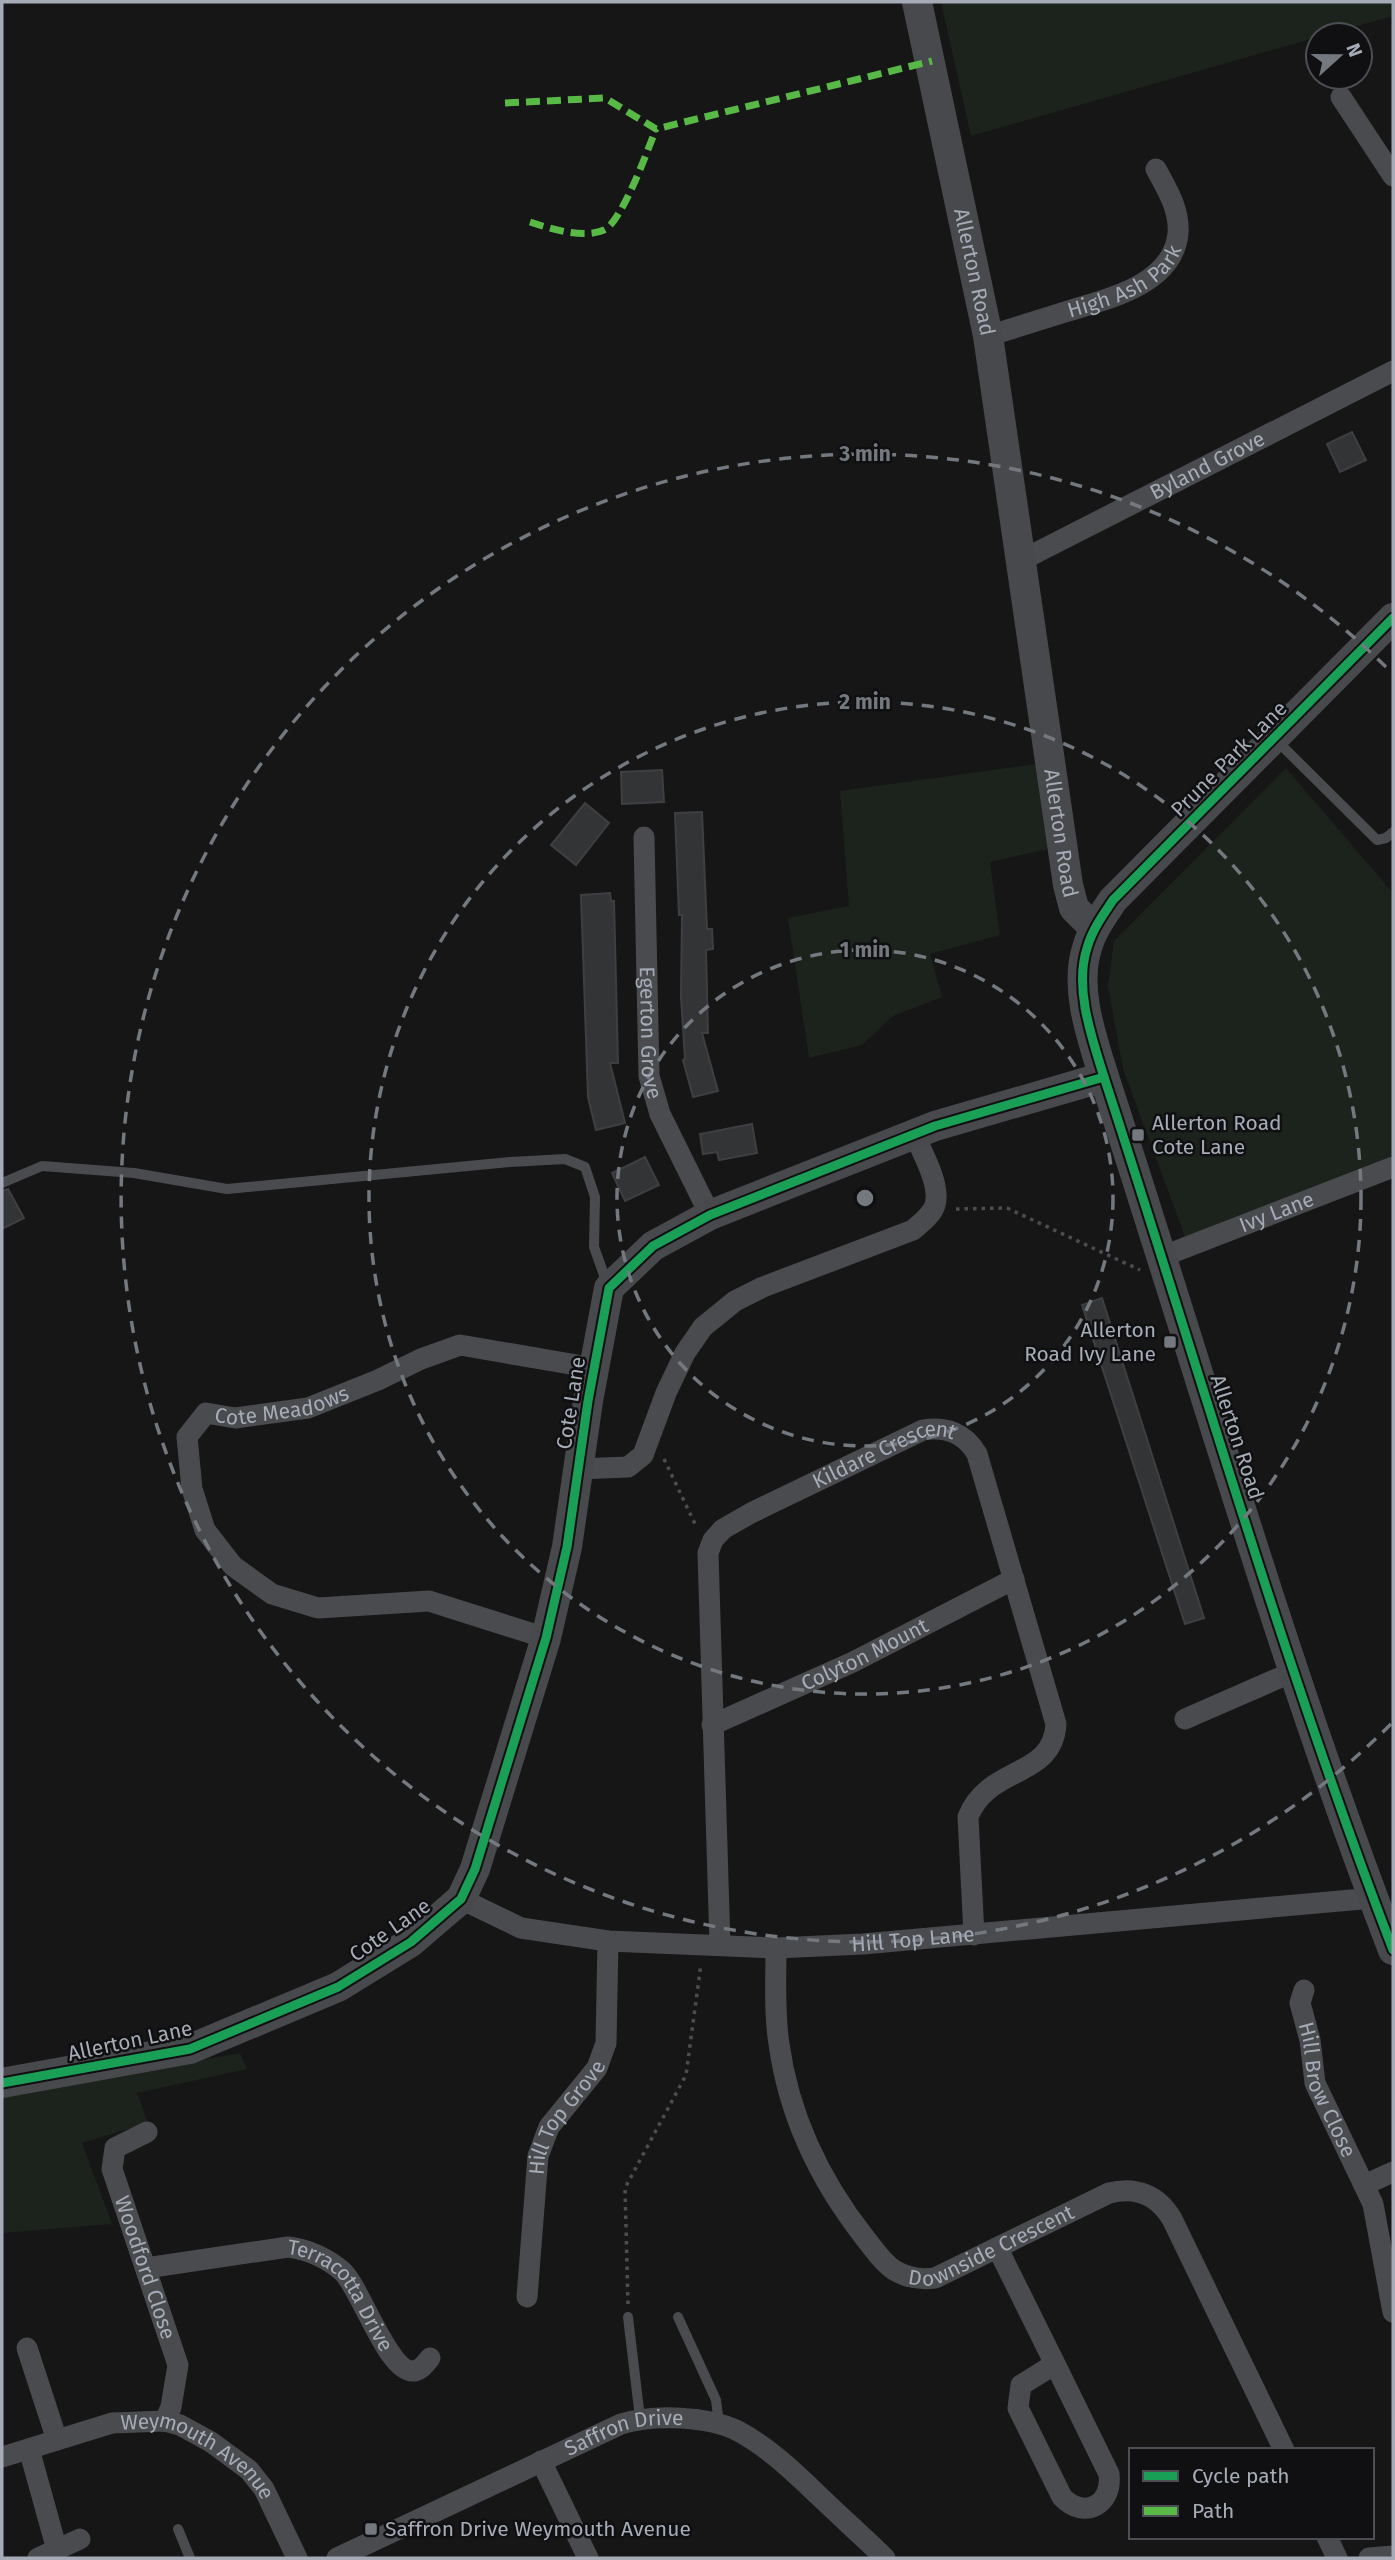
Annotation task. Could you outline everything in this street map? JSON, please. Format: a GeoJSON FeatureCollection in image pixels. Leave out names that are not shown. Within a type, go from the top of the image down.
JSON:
{"type":"FeatureCollection","features":[{"type":"Feature","properties":{"kind":"street","name":"Allerton Road"},"geometry":{"type":"LineString","coordinates":[[917,2],[988,337],[1068,885],[1074,908],[1094,928],[1086,949],[1082,974],[1092,1037],[1295,1671],[1381,1903],[1393,1950]]}},
{"type":"Feature","properties":{"kind":"street"},"geometry":{"type":"LineString","coordinates":[[1342,96],[1393,176]]}},
{"type":"Feature","properties":{"kind":"street","name":"High Ash Park"},"geometry":{"type":"LineString","coordinates":[[988,337],[1126,292],[1150,278],[1171,258],[1178,234],[1174,202],[1156,169]]}},
{"type":"Feature","properties":{"kind":"street","name":"Byland Grove"},"geometry":{"type":"LineString","coordinates":[[1022,561],[1393,371]]}},
{"type":"Feature","properties":{"kind":"street","name":"Prune Park Lane"},"geometry":{"type":"LineString","coordinates":[[1094,928],[1113,900],[1393,618]]}},
{"type":"Feature","properties":{"kind":"street","name":"Egerton Grove"},"geometry":{"type":"LineString","coordinates":[[644,837],[649,1076],[660,1114],[710,1215]]}},
{"type":"Feature","properties":{"kind":"street"},"geometry":{"type":"LineString","coordinates":[[609,1289],[653,1246],[710,1215],[936,1126],[1104,1077]]}},
{"type":"Feature","properties":{"kind":"street"},"geometry":{"type":"LineString","coordinates":[[578,1469],[628,1467],[643,1455],[685,1353],[704,1327],[735,1301],[763,1287],[913,1230],[927,1218],[936,1204],[933,1177],[914,1134]]}},
{"type":"Feature","properties":{"kind":"street","name":"Ivy Lane"},"geometry":{"type":"LineString","coordinates":[[1166,1271],[1393,1167]]}},
{"type":"Feature","properties":{"kind":"street","name":"Cote Lane"},"geometry":{"type":"LineString","coordinates":[[338,1987],[411,1942],[461,1899],[475,1869],[546,1638],[567,1547],[594,1367],[609,1289]]}},
{"type":"Feature","properties":{"kind":"street","name":"Cote Meadows"},"geometry":{"type":"LineString","coordinates":[[546,1638],[429,1601],[318,1608],[272,1594],[233,1566],[205,1530],[192,1489],[187,1437],[206,1413],[235,1418],[309,1408],[460,1345],[594,1367]]}},
{"type":"Feature","properties":{"kind":"street","name":"Kildare Crescent"},"geometry":{"type":"LineString","coordinates":[[708,1553],[717,1534],[751,1513],[923,1430],[934,1428],[956,1433],[966,1439],[977,1454],[1055,1715],[1056,1733],[1044,1756],[986,1789],[972,1806],[968,1817],[974,1935]]}},
{"type":"Feature","properties":{"kind":"street"},"geometry":{"type":"LineString","coordinates":[[708,1553],[712,1725],[712,1945]]}},
{"type":"Feature","properties":{"kind":"street","name":"Colyton Mount"},"geometry":{"type":"LineString","coordinates":[[712,1725],[853,1662],[1014,1579]]}},
{"type":"Feature","properties":{"kind":"street"},"geometry":{"type":"LineString","coordinates":[[1185,1719],[1295,1671]]}},
{"type":"Feature","properties":{"kind":"street","name":"Hill Top Lane"},"geometry":{"type":"LineString","coordinates":[[461,1899],[521,1928],[608,1941],[776,1948],[863,1944],[1381,1903]]}},
{"type":"Feature","properties":{"kind":"street","name":"Hill Top Grove"},"geometry":{"type":"LineString","coordinates":[[527,2297],[538,2156],[549,2127],[597,2068],[606,2043],[608,1941]]}},
{"type":"Feature","properties":{"kind":"street","name":"Downside Crescent"},"geometry":{"type":"LineString","coordinates":[[776,1948],[775,1992],[779,2044],[790,2097],[808,2144],[843,2210],[883,2262],[913,2278],[935,2278],[1109,2193],[1119,2190],[1138,2191],[1159,2201],[1172,2219],[1283,2448]]}},
{"type":"Feature","properties":{"kind":"street","name":"Allerton Lane"},"geometry":{"type":"LineString","coordinates":[[2,2082],[190,2049],[338,1987]]}},
{"type":"Feature","properties":{"kind":"street","name":"Hill Brow Close"},"geometry":{"type":"LineString","coordinates":[[1304,1990],[1300,2003],[1310,2040],[1315,2083],[1377,2217],[1393,2312]]}},
{"type":"Feature","properties":{"kind":"street","name":"Woodford Close"},"geometry":{"type":"LineString","coordinates":[[147,2132],[115,2148],[112,2169],[178,2365],[171,2407],[164,2421]]}},
{"type":"Feature","properties":{"kind":"street","name":"Hill Brow Close"},"geometry":{"type":"LineString","coordinates":[[1364,2185],[1393,2172]]}},
{"type":"Feature","properties":{"kind":"street","name":"Terracotta Drive"},"geometry":{"type":"LineString","coordinates":[[146,2268],[288,2247],[302,2249],[321,2257],[344,2272],[365,2304],[383,2343],[405,2370],[415,2371],[424,2366],[430,2358]]}},
{"type":"Feature","properties":{"kind":"street"},"geometry":{"type":"LineString","coordinates":[[998,2249],[1055,2364],[1109,2474],[1110,2483],[1105,2498],[1090,2508],[1074,2507],[1062,2497],[1018,2407],[1021,2385],[1055,2364]]}},
{"type":"Feature","properties":{"kind":"street"},"geometry":{"type":"LineString","coordinates":[[27,2348],[57,2440]]}},
{"type":"Feature","properties":{"kind":"street","name":"Saffron Drive"},"geometry":{"type":"LineString","coordinates":[[337,2558],[621,2424],[640,2418],[710,2421],[752,2440],[794,2473],[885,2558]]}},
{"type":"Feature","properties":{"kind":"street","name":"Weymouth Avenue"},"geometry":{"type":"LineString","coordinates":[[2,2457],[112,2423],[164,2421],[180,2425],[211,2442],[249,2470],[264,2489],[297,2558]]}},
{"type":"Feature","properties":{"kind":"street"},"geometry":{"type":"LineString","coordinates":[[29,2449],[47,2554],[80,2539]]}},
{"type":"Feature","properties":{"kind":"street"},"geometry":{"type":"LineString","coordinates":[[541,2461],[588,2558]]}},
{"type":"Feature","properties":{"kind":"street"},"geometry":{"type":"LineString","coordinates":[[1327,2539],[1337,2558]]}},
{"type":"Feature","properties":{"kind":"street"},"geometry":{"type":"LineString","coordinates":[[1369,2558],[1393,2556]]}},
{"type":"Feature","properties":{"kind":"lane"},"geometry":{"type":"LineString","coordinates":[[1275,739],[1377,840],[1386,838],[1393,832]]}},
{"type":"Feature","properties":{"kind":"lane"},"geometry":{"type":"LineString","coordinates":[[2,1183],[42,1166],[134,1173],[227,1189],[565,1159],[585,1167],[595,1197],[594,1247],[609,1289]]}},
{"type":"Feature","properties":{"kind":"lane"},"geometry":{"type":"LineString","coordinates":[[628,2317],[640,2418]]}},
{"type":"Feature","properties":{"kind":"lane"},"geometry":{"type":"LineString","coordinates":[[678,2317],[716,2400],[719,2424]]}},
{"type":"Feature","properties":{"kind":"lane"},"geometry":{"type":"LineString","coordinates":[[178,2529],[190,2558]]}},
{"type":"Feature","properties":{"kind":"path"},"geometry":{"type":"LineString","coordinates":[[933,1209],[1007,1208],[1166,1271]]}},
{"type":"Feature","properties":{"kind":"path"},"geometry":{"type":"LineString","coordinates":[[651,1432],[708,1553]]}},
{"type":"Feature","properties":{"kind":"path"},"geometry":{"type":"LineString","coordinates":[[628,2317],[625,2188],[686,2075],[712,1945]]}},
{"type":"Feature","properties":{"kind":"shaded area"},"geometry":{"type":"Polygon","coordinates":[[[941,2],[1393,2],[1393,16],[1374,21],[1304,21],[1304,41],[971,136],[941,2]]]}},
{"type":"Feature","properties":{"kind":"shaded area"},"geometry":{"type":"Polygon","coordinates":[[[1036,764],[1048,849],[990,862],[1000,935],[930,954],[942,997],[893,1016],[862,1045],[809,1058],[788,918],[849,906],[840,791],[1036,764]]]}},
{"type":"Feature","properties":{"kind":"shaded area"},"geometry":{"type":"Polygon","coordinates":[[[1286,768],[1393,893],[1393,1158],[1186,1239],[1123,1069],[1108,986],[1114,941],[1286,768]]]}},
{"type":"Feature","properties":{"kind":"shaded area"},"geometry":{"type":"Polygon","coordinates":[[[240,2053],[247,2069],[137,2093],[148,2123],[82,2143],[112,2224],[2,2233],[2,2096],[240,2053]]]}},
{"type":"Feature","properties":{"kind":"building"},"geometry":{"type":"Polygon","coordinates":[[[1352,432],[1366,460],[1340,472],[1327,444],[1352,432]]]}},
{"type":"Feature","properties":{"kind":"building"},"geometry":{"type":"Polygon","coordinates":[[[662,770],[664,802],[622,804],[621,772],[662,770]]]}},
{"type":"Feature","properties":{"kind":"building"},"geometry":{"type":"Polygon","coordinates":[[[585,803],[609,823],[576,865],[551,845],[585,803]]]}},
{"type":"Feature","properties":{"kind":"building"},"geometry":{"type":"Polygon","coordinates":[[[702,812],[707,929],[712,929],[713,949],[706,950],[708,1033],[702,1033],[718,1091],[693,1097],[683,1060],[682,915],[679,915],[675,813],[702,812]]]}},
{"type":"Feature","properties":{"kind":"building"},"geometry":{"type":"Polygon","coordinates":[[[610,893],[611,901],[614,901],[618,1063],[610,1063],[625,1123],[596,1130],[588,1097],[581,895],[610,893]]]}},
{"type":"Feature","properties":{"kind":"building"},"geometry":{"type":"Polygon","coordinates":[[[752,1124],[757,1153],[719,1160],[717,1152],[703,1154],[700,1134],[752,1124]]]}},
{"type":"Feature","properties":{"kind":"building"},"geometry":{"type":"Polygon","coordinates":[[[645,1157],[659,1185],[625,1201],[612,1173],[645,1157]]]}},
{"type":"Feature","properties":{"kind":"building"},"geometry":{"type":"Polygon","coordinates":[[[8,1189],[24,1218],[2,1229],[2,1191],[8,1189]]]}},
{"type":"Feature","properties":{"kind":"building"},"geometry":{"type":"Polygon","coordinates":[[[1102,1298],[1204,1618],[1185,1624],[1082,1305],[1102,1298]]]}},
{"type":"Feature","properties":{"kind":"marked path"},"geometry":{"type":"LineString","coordinates":[[505,103],[605,98],[656,129],[932,61]]}},
{"type":"Feature","properties":{"kind":"marked path"},"geometry":{"type":"LineString","coordinates":[[530,222],[577,233],[604,230],[619,214],[656,129]]}},
{"type":"Feature","properties":{"kind":"cycle path"},"geometry":{"type":"LineString","coordinates":[[1393,618],[1113,900],[1089,941],[1082,980],[1094,1046],[1278,1625],[1393,1950]]}},
{"type":"Feature","properties":{"kind":"cycle path"},"geometry":{"type":"LineString","coordinates":[[2,2083],[190,2049],[338,1987],[411,1942],[461,1899],[475,1869],[546,1638],[567,1547],[588,1401],[609,1288],[653,1246],[710,1215],[935,1126],[1104,1077]]}},
{"type":"Feature","properties":{"kind":"place","name":"Allerton Road Cote Lane"},"geometry":{"type":"Point","coordinates":[1138,1135]}},
{"type":"Feature","properties":{"kind":"place","name":"Allerton Road Ivy Lane"},"geometry":{"type":"Point","coordinates":[1170,1342]}},
{"type":"Feature","properties":{"kind":"place","name":"Saffron Drive Weymouth Avenue"},"geometry":{"type":"Point","coordinates":[371,2529]}}]}
